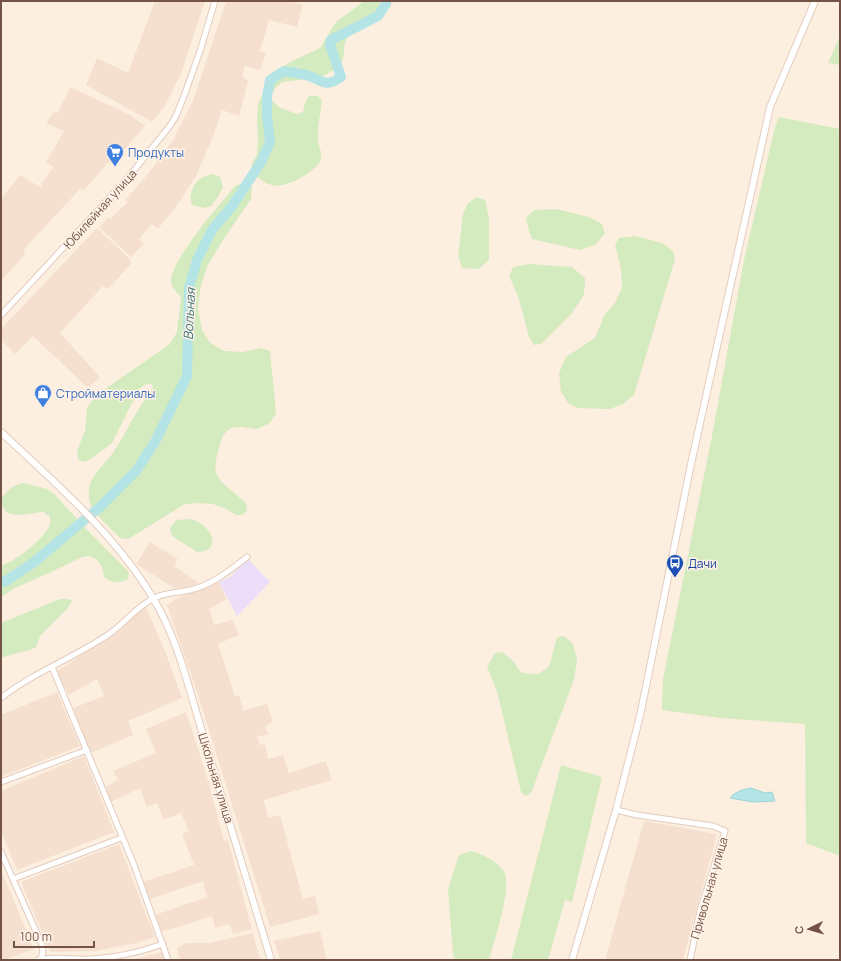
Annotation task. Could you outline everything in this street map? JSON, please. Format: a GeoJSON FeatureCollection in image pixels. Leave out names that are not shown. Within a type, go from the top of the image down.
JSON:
{"type":"FeatureCollection","features":[{"type":"Feature","properties":{"kind":"street","name":"Юбилейная улица"},"geometry":{"type":"LineString","coordinates":[[1,315],[127,180],[169,127],[184,96],[200,51],[215,1]]}},
{"type":"Feature","properties":{"kind":"street"},"geometry":{"type":"LineString","coordinates":[[572,960],[616,810],[640,716],[691,462],[769,108],[815,1]]}},
{"type":"Feature","properties":{"kind":"street","name":"Школьная улица"},"geometry":{"type":"LineString","coordinates":[[1,432],[104,532],[130,563],[154,598],[169,630],[182,665],[271,960]]}},
{"type":"Feature","properties":{"kind":"street"},"geometry":{"type":"LineString","coordinates":[[1,698],[24,682],[110,633],[132,612],[154,598],[164,593],[189,590],[208,584],[225,575],[247,557]]}},
{"type":"Feature","properties":{"kind":"street"},"geometry":{"type":"LineString","coordinates":[[52,667],[87,750],[121,838],[134,866],[168,960]]}},
{"type":"Feature","properties":{"kind":"street"},"geometry":{"type":"LineString","coordinates":[[1,782],[87,750]]}},
{"type":"Feature","properties":{"kind":"street","name":"Привольная улица"},"geometry":{"type":"LineString","coordinates":[[616,810],[637,815],[713,826],[725,831],[700,911],[690,960]]}},
{"type":"Feature","properties":{"kind":"street"},"geometry":{"type":"LineString","coordinates":[[13,879],[121,838]]}},
{"type":"Feature","properties":{"kind":"street"},"geometry":{"type":"LineString","coordinates":[[1,852],[42,945],[43,952],[40,960],[113,957],[134,953],[163,944]]}},
{"type":"Feature","properties":{"kind":"shaded area"},"geometry":{"type":"Polygon","coordinates":[[[155,1],[205,1],[181,74],[164,107],[152,122],[86,85],[97,58],[128,73],[155,1]]]}},
{"type":"Feature","properties":{"kind":"shaded area"},"geometry":{"type":"Polygon","coordinates":[[[226,1],[289,1],[303,5],[297,27],[269,20],[260,51],[266,53],[260,70],[245,66],[242,75],[248,81],[239,116],[222,110],[214,134],[196,176],[176,207],[158,229],[152,224],[139,239],[144,244],[131,257],[99,227],[128,202],[125,200],[148,174],[173,140],[193,101],[226,1]]]}},
{"type":"Feature","properties":{"kind":"shaded area"},"geometry":{"type":"Polygon","coordinates":[[[70,87],[130,115],[145,126],[111,164],[109,162],[83,191],[81,188],[23,250],[26,253],[1,281],[1,199],[20,175],[40,187],[53,167],[46,162],[64,131],[46,123],[54,112],[58,113],[70,87]]]}},
{"type":"Feature","properties":{"kind":"shaded area"},"geometry":{"type":"Polygon","coordinates":[[[97,228],[130,259],[131,264],[108,289],[103,286],[60,333],[100,377],[90,386],[86,386],[33,336],[15,354],[1,340],[1,329],[97,228]]]}},
{"type":"Feature","properties":{"kind":"shaded area"},"geometry":{"type":"Polygon","coordinates":[[[150,542],[178,559],[174,566],[199,583],[188,587],[174,588],[136,564],[150,542]]]}},
{"type":"Feature","properties":{"kind":"shaded area"},"geometry":{"type":"Polygon","coordinates":[[[248,559],[270,582],[237,616],[219,582],[230,577],[248,559]]]}},
{"type":"Feature","properties":{"kind":"shaded area"},"geometry":{"type":"Polygon","coordinates":[[[219,582],[227,599],[209,609],[214,625],[232,620],[239,635],[218,644],[235,696],[239,695],[243,711],[267,704],[273,722],[265,726],[268,734],[257,737],[260,745],[265,744],[268,759],[283,755],[289,773],[326,761],[332,780],[264,800],[268,818],[280,815],[303,899],[315,896],[319,914],[270,927],[196,689],[167,605],[177,598],[219,582]]]}},
{"type":"Feature","properties":{"kind":"shaded area"},"geometry":{"type":"Polygon","coordinates":[[[146,607],[165,651],[182,698],[128,721],[133,735],[91,753],[73,708],[104,696],[97,679],[69,695],[57,673],[58,670],[108,639],[124,627],[133,615],[146,607]]]}},
{"type":"Feature","properties":{"kind":"shaded area"},"geometry":{"type":"Polygon","coordinates":[[[57,692],[80,746],[1,777],[1,715],[57,692]]]}},
{"type":"Feature","properties":{"kind":"shaded area"},"geometry":{"type":"Polygon","coordinates":[[[186,712],[208,780],[224,841],[228,840],[252,929],[233,934],[229,924],[215,928],[212,916],[162,932],[155,915],[207,897],[203,881],[150,899],[143,882],[194,865],[182,834],[189,831],[181,813],[164,820],[157,803],[147,807],[140,788],[111,802],[105,787],[118,780],[113,771],[156,753],[146,729],[186,712]]]}},
{"type":"Feature","properties":{"kind":"shaded area"},"geometry":{"type":"Polygon","coordinates":[[[84,756],[114,832],[17,870],[1,832],[1,791],[84,756]]]}},
{"type":"Feature","properties":{"kind":"shaded area"},"geometry":{"type":"Polygon","coordinates":[[[644,821],[717,834],[683,960],[605,960],[644,821]]]}},
{"type":"Feature","properties":{"kind":"shaded area"},"geometry":{"type":"Polygon","coordinates":[[[119,844],[155,937],[137,943],[96,951],[50,952],[21,882],[119,844]]]}},
{"type":"Feature","properties":{"kind":"shaded area"},"geometry":{"type":"Polygon","coordinates":[[[1,870],[34,949],[4,960],[1,960],[1,870]]]}},
{"type":"Feature","properties":{"kind":"shaded area"},"geometry":{"type":"Polygon","coordinates":[[[320,931],[327,960],[280,960],[274,941],[320,931]]]}},
{"type":"Feature","properties":{"kind":"shaded area"},"geometry":{"type":"Polygon","coordinates":[[[253,933],[260,960],[180,960],[177,948],[186,943],[209,943],[253,933]]]}},
{"type":"Feature","properties":{"kind":"shaded area"},"geometry":{"type":"Polygon","coordinates":[[[162,952],[164,960],[131,960],[162,952]]]}},
{"type":"Feature","properties":{"kind":"green space"},"geometry":{"type":"Polygon","coordinates":[[[364,1],[380,1],[381,8],[354,27],[346,40],[344,55],[340,66],[322,77],[283,82],[276,87],[271,95],[273,102],[281,108],[297,114],[303,112],[305,103],[309,96],[318,96],[322,100],[318,135],[321,158],[317,166],[299,179],[278,186],[266,183],[258,178],[252,171],[252,163],[257,154],[258,104],[266,86],[288,63],[320,48],[336,22],[364,1]]]}},
{"type":"Feature","properties":{"kind":"green space"},"geometry":{"type":"Polygon","coordinates":[[[840,36],[840,65],[828,63],[840,36]]]}},
{"type":"Feature","properties":{"kind":"green space"},"geometry":{"type":"Polygon","coordinates":[[[779,117],[840,129],[840,856],[806,843],[805,724],[720,718],[662,710],[663,679],[712,436],[744,260],[775,127],[779,117]]]}},
{"type":"Feature","properties":{"kind":"green space"},"geometry":{"type":"Polygon","coordinates":[[[213,174],[220,177],[223,187],[218,197],[211,206],[205,208],[192,205],[191,193],[196,182],[207,175],[213,174]]]}},
{"type":"Feature","properties":{"kind":"green space"},"geometry":{"type":"Polygon","coordinates":[[[243,183],[252,187],[251,199],[208,265],[201,285],[198,309],[202,330],[210,343],[224,351],[243,352],[261,348],[270,351],[276,413],[270,423],[257,429],[241,427],[231,428],[223,435],[217,454],[215,471],[221,482],[246,503],[247,511],[242,515],[236,515],[213,504],[185,504],[128,539],[120,538],[93,509],[89,498],[90,484],[124,436],[137,412],[153,389],[152,384],[146,384],[139,389],[112,443],[89,460],[83,462],[78,459],[77,451],[85,431],[87,408],[95,396],[170,344],[177,332],[181,298],[171,282],[178,261],[197,233],[235,186],[243,183]]]}},
{"type":"Feature","properties":{"kind":"green space"},"geometry":{"type":"Polygon","coordinates":[[[477,197],[485,200],[489,218],[489,260],[478,269],[462,268],[458,256],[463,214],[468,203],[477,197]]]}},
{"type":"Feature","properties":{"kind":"green space"},"geometry":{"type":"Polygon","coordinates":[[[556,209],[589,217],[602,224],[605,234],[595,245],[580,250],[532,239],[526,218],[534,210],[556,209]]]}},
{"type":"Feature","properties":{"kind":"green space"},"geometry":{"type":"Polygon","coordinates":[[[635,236],[662,243],[673,251],[675,259],[634,395],[623,404],[610,409],[578,408],[568,403],[561,392],[559,373],[566,357],[595,338],[605,314],[615,303],[622,288],[621,269],[615,245],[619,238],[635,236]]]}},
{"type":"Feature","properties":{"kind":"green space"},"geometry":{"type":"Polygon","coordinates":[[[529,264],[572,267],[585,278],[584,295],[572,313],[541,344],[534,345],[529,337],[518,296],[509,276],[513,267],[529,264]]]}},
{"type":"Feature","properties":{"kind":"green space"},"geometry":{"type":"Polygon","coordinates":[[[23,483],[47,489],[55,495],[129,572],[128,579],[122,582],[113,582],[107,579],[104,577],[102,567],[96,559],[89,556],[82,557],[15,588],[1,597],[1,566],[22,554],[37,542],[48,529],[50,522],[50,517],[44,512],[17,515],[6,512],[1,499],[10,489],[23,483]]]}},
{"type":"Feature","properties":{"kind":"green space"},"geometry":{"type":"Polygon","coordinates":[[[189,519],[202,524],[211,534],[211,547],[207,550],[197,552],[172,536],[170,528],[176,520],[189,519]]]}},
{"type":"Feature","properties":{"kind":"green space"},"geometry":{"type":"Polygon","coordinates":[[[60,599],[69,599],[72,601],[68,608],[40,636],[36,647],[1,658],[1,623],[60,599]]]}},
{"type":"Feature","properties":{"kind":"green space"},"geometry":{"type":"Polygon","coordinates":[[[564,636],[573,644],[577,659],[574,680],[531,793],[525,796],[521,792],[497,691],[487,667],[495,653],[502,652],[513,661],[523,673],[538,674],[549,667],[557,637],[564,636]]]}},
{"type":"Feature","properties":{"kind":"green space"},"geometry":{"type":"Polygon","coordinates":[[[561,765],[602,777],[572,902],[565,900],[548,960],[511,960],[561,765]]]}},
{"type":"Feature","properties":{"kind":"green space"},"geometry":{"type":"Polygon","coordinates":[[[471,851],[492,860],[503,870],[506,877],[505,899],[499,927],[489,960],[455,960],[453,954],[448,889],[459,855],[471,851]]]}},
{"type":"Feature","properties":{"kind":"water"},"geometry":{"type":"Polygon","coordinates":[[[751,788],[765,793],[772,792],[775,801],[753,802],[730,798],[737,792],[751,788]]]}},
{"type":"Feature","properties":{"kind":"waterway","name":"Вольная"},"geometry":{"type":"LineString","coordinates":[[1,582],[6,581],[33,563],[101,506],[136,471],[155,442],[187,376],[189,288],[197,260],[212,230],[233,205],[261,162],[270,142],[267,115],[267,96],[270,80],[284,71],[306,75],[328,83],[341,77],[330,45],[331,40],[378,16],[386,4],[386,1]]}},
{"type":"Feature","properties":{"kind":"place","name":"Продукты"},"geometry":{"type":"Point","coordinates":[115,167]}},
{"type":"Feature","properties":{"kind":"place","name":"Стройматериалы"},"geometry":{"type":"Point","coordinates":[43,408]}},
{"type":"Feature","properties":{"kind":"place","name":"Дачи"},"geometry":{"type":"Point","coordinates":[675,578]}}]}
